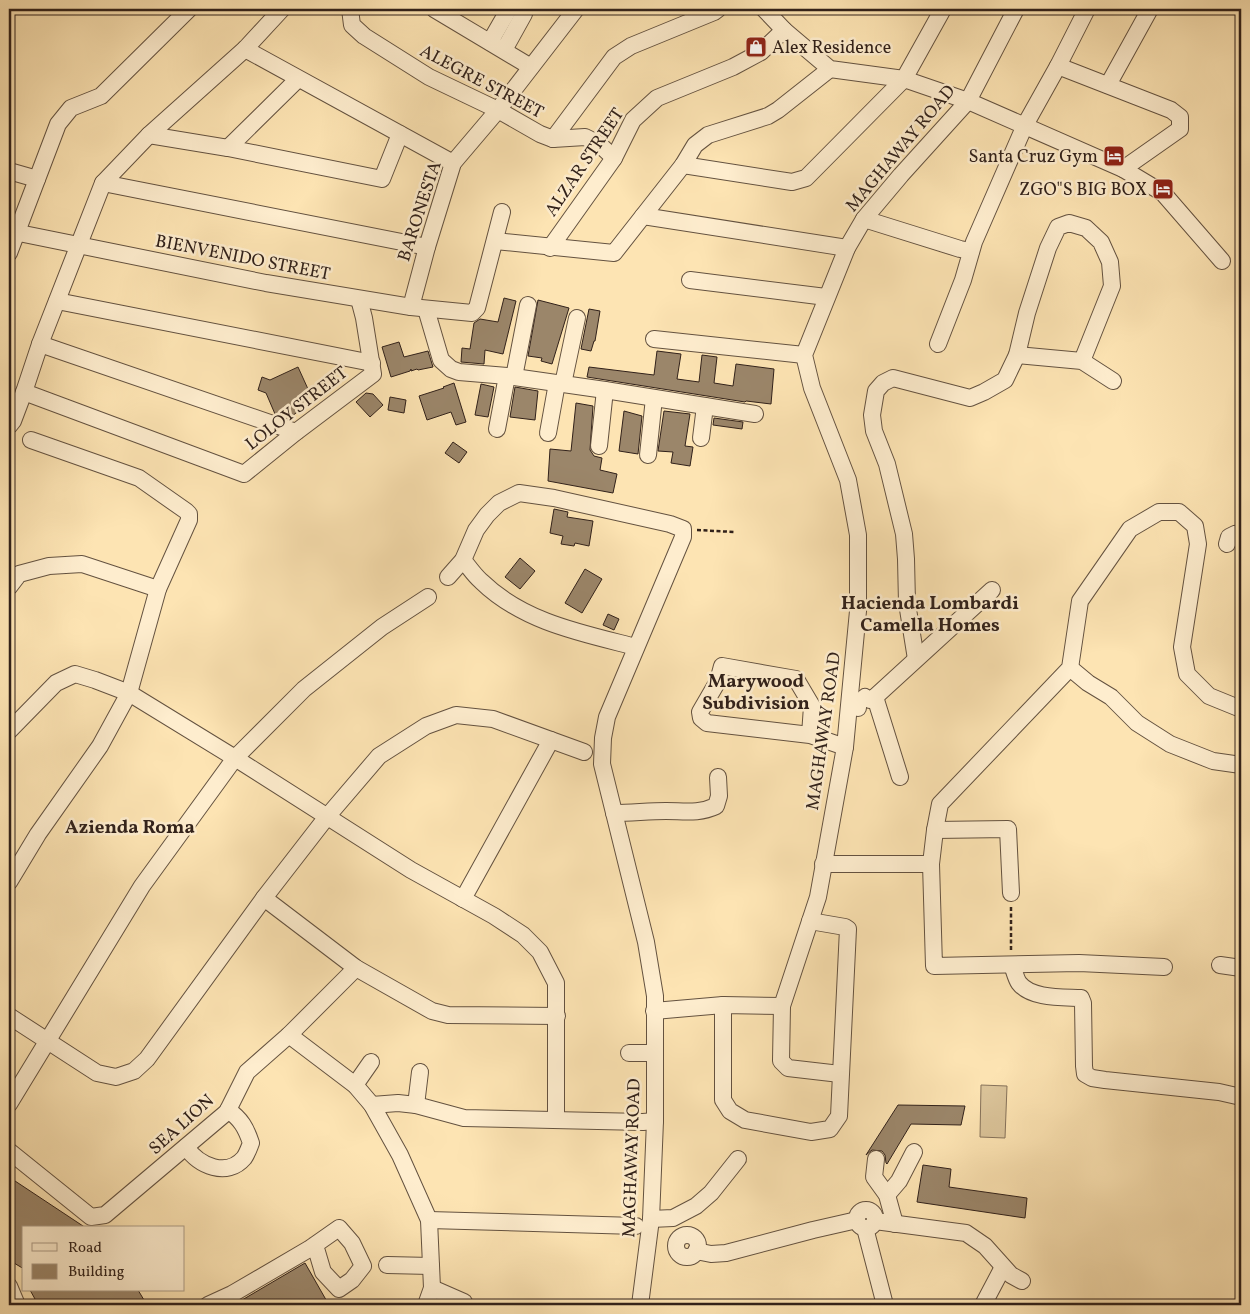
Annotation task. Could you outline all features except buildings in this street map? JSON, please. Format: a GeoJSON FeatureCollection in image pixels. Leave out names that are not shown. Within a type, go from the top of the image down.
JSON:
{"type":"FeatureCollection","features":[{"type":"Feature","properties":{"kind":"street"},"geometry":{"type":"LineString","coordinates":[[9,252],[13,231],[37,179],[58,124],[71,108],[101,96],[189,9]]}},
{"type":"Feature","properties":{"kind":"street"},"geometry":{"type":"LineString","coordinates":[[9,426],[24,392],[40,344],[103,182],[149,135],[245,49],[282,9]]}},
{"type":"Feature","properties":{"kind":"street","name":"ALEGRE STREET"},"geometry":{"type":"LineString","coordinates":[[350,9],[352,25],[364,36],[429,77],[498,110],[540,134],[554,139],[585,137],[599,144],[614,158]]}},
{"type":"Feature","properties":{"kind":"street"},"geometry":{"type":"LineString","coordinates":[[434,9],[531,67]]}},
{"type":"Feature","properties":{"kind":"street","name":"BARONESTA"},"geometry":{"type":"LineString","coordinates":[[418,308],[427,247],[453,163],[498,110],[576,9]]}},
{"type":"Feature","properties":{"kind":"street"},"geometry":{"type":"LineString","coordinates":[[554,139],[614,57],[631,46],[718,9]]}},
{"type":"Feature","properties":{"kind":"street"},"geometry":{"type":"LineString","coordinates":[[764,9],[784,30],[830,69],[904,79],[968,101],[1123,169],[1163,193],[1222,261]]}},
{"type":"Feature","properties":{"kind":"street"},"geometry":{"type":"LineString","coordinates":[[683,165],[792,182],[806,178],[904,79],[942,9]]}},
{"type":"Feature","properties":{"kind":"street","name":"MAGHAWAY ROAD"},"geometry":{"type":"LineString","coordinates":[[840,1074],[788,1068],[781,1061],[782,1006],[818,898],[845,747],[863,705],[858,611],[858,535],[848,480],[812,388],[804,355],[826,296],[847,248],[864,219],[968,101],[1016,9]]}},
{"type":"Feature","properties":{"kind":"street"},"geometry":{"type":"LineString","coordinates":[[938,344],[963,280],[971,251],[1025,125],[1087,9]]}},
{"type":"Feature","properties":{"kind":"street"},"geometry":{"type":"LineString","coordinates":[[1108,85],[1150,9]]}},
{"type":"Feature","properties":{"kind":"street"},"geometry":{"type":"LineString","coordinates":[[497,46],[516,12]]}},
{"type":"Feature","properties":{"kind":"street","name":"ALZAR STREET"},"geometry":{"type":"LineString","coordinates":[[550,248],[614,158],[633,120],[657,98],[733,67],[761,52],[784,30]]}},
{"type":"Feature","properties":{"kind":"street"},"geometry":{"type":"LineString","coordinates":[[245,49],[453,163]]}},
{"type":"Feature","properties":{"kind":"street"},"geometry":{"type":"LineString","coordinates":[[1058,66],[1171,110],[1180,117],[1180,129],[1123,169]]}},
{"type":"Feature","properties":{"kind":"street"},"geometry":{"type":"LineString","coordinates":[[502,212],[495,241],[614,254],[683,165],[695,145],[708,135],[768,116],[830,69]]}},
{"type":"Feature","properties":{"kind":"street"},"geometry":{"type":"LineString","coordinates":[[228,148],[298,79]]}},
{"type":"Feature","properties":{"kind":"street"},"geometry":{"type":"LineString","coordinates":[[149,135],[228,148],[382,179],[400,134]]}},
{"type":"Feature","properties":{"kind":"street"},"geometry":{"type":"LineString","coordinates":[[9,172],[37,179]]}},
{"type":"Feature","properties":{"kind":"street"},"geometry":{"type":"LineString","coordinates":[[103,182],[427,247]]}},
{"type":"Feature","properties":{"kind":"street"},"geometry":{"type":"LineString","coordinates":[[644,216],[847,248]]}},
{"type":"Feature","properties":{"kind":"street"},"geometry":{"type":"LineString","coordinates":[[864,219],[971,251]]}},
{"type":"Feature","properties":{"kind":"street"},"geometry":{"type":"LineString","coordinates":[[916,659],[907,603],[906,559],[911,534],[893,464],[874,431],[872,415],[876,391],[893,378],[970,398],[1004,380],[1017,354],[1027,313],[1048,248],[1058,226],[1069,223],[1086,228],[1101,242],[1110,262],[1112,286],[1082,362]]}},
{"type":"Feature","properties":{"kind":"street","name":"BIENVENIDO STREET"},"geometry":{"type":"LineString","coordinates":[[13,231],[266,283],[418,308],[472,313],[477,308],[495,241]]}},
{"type":"Feature","properties":{"kind":"street"},"geometry":{"type":"LineString","coordinates":[[690,280],[826,296]]}},
{"type":"Feature","properties":{"kind":"street"},"geometry":{"type":"LineString","coordinates":[[57,301],[372,368],[360,299]]}},
{"type":"Feature","properties":{"kind":"street"},"geometry":{"type":"LineString","coordinates":[[497,429],[528,305]]}},
{"type":"Feature","properties":{"kind":"street"},"geometry":{"type":"LineString","coordinates":[[418,308],[440,360],[451,369],[459,372],[510,376],[560,383],[755,414]]}},
{"type":"Feature","properties":{"kind":"street"},"geometry":{"type":"LineString","coordinates":[[548,434],[577,318]]}},
{"type":"Feature","properties":{"kind":"street"},"geometry":{"type":"LineString","coordinates":[[654,339],[804,355]]}},
{"type":"Feature","properties":{"kind":"street"},"geometry":{"type":"LineString","coordinates":[[40,344],[296,432]]}},
{"type":"Feature","properties":{"kind":"street"},"geometry":{"type":"LineString","coordinates":[[1017,354],[1082,362],[1113,381]]}},
{"type":"Feature","properties":{"kind":"street","name":"LOLOY STREET"},"geometry":{"type":"LineString","coordinates":[[24,392],[244,474],[372,368]]}},
{"type":"Feature","properties":{"kind":"street"},"geometry":{"type":"LineString","coordinates":[[599,446],[605,390]]}},
{"type":"Feature","properties":{"kind":"street"},"geometry":{"type":"LineString","coordinates":[[648,455],[654,398]]}},
{"type":"Feature","properties":{"kind":"street"},"geometry":{"type":"LineString","coordinates":[[701,438],[705,406]]}},
{"type":"Feature","properties":{"kind":"street"},"geometry":{"type":"LineString","coordinates":[[9,882],[38,834],[100,746],[129,693],[158,589],[189,520],[189,514],[139,478],[31,440]]}},
{"type":"Feature","properties":{"kind":"street"},"geometry":{"type":"LineString","coordinates":[[448,577],[463,560],[476,530],[487,515],[499,503],[519,493],[554,498],[670,524],[683,530]]}},
{"type":"Feature","properties":{"kind":"street"},"geometry":{"type":"LineString","coordinates":[[1164,966],[1079,963],[934,966],[931,864],[940,804],[1070,668],[1080,601],[1130,529],[1159,512],[1179,512],[1195,526],[1198,544],[1182,647],[1187,674],[1209,696],[1241,709]]}},
{"type":"Feature","properties":{"kind":"street","name":"MAGHAWAY ROAD"},"geometry":{"type":"LineString","coordinates":[[640,1305],[648,1249],[644,1222],[655,1121],[655,996],[646,942],[602,764],[603,738],[607,717],[683,537],[683,530]]}},
{"type":"Feature","properties":{"kind":"street"},"geometry":{"type":"LineString","coordinates":[[463,560],[480,580],[504,600],[526,613],[551,624],[636,647]]}},
{"type":"Feature","properties":{"kind":"street"},"geometry":{"type":"LineString","coordinates":[[9,586],[19,574],[49,566],[82,564],[158,589]]}},
{"type":"Feature","properties":{"kind":"street"},"geometry":{"type":"LineString","coordinates":[[900,778],[863,705],[992,590]]}},
{"type":"Feature","properties":{"kind":"street"},"geometry":{"type":"LineString","coordinates":[[9,1104],[142,886],[235,758],[304,689],[382,627],[428,597]]}},
{"type":"Feature","properties":{"kind":"street"},"geometry":{"type":"LineString","coordinates":[[810,735],[812,706],[796,679],[722,666],[718,681],[700,712],[701,718],[707,723],[810,735],[845,747]]}},
{"type":"Feature","properties":{"kind":"street"},"geometry":{"type":"LineString","coordinates":[[1070,668],[1088,683],[1111,697],[1137,723],[1170,744],[1213,761],[1241,765]]}},
{"type":"Feature","properties":{"kind":"street"},"geometry":{"type":"LineString","coordinates":[[9,731],[56,683],[75,674],[129,693],[235,758],[326,818],[411,870],[494,916],[523,935],[540,952],[556,983],[556,1120]]}},
{"type":"Feature","properties":{"kind":"street"},"geometry":{"type":"LineString","coordinates":[[9,1016],[97,1073],[116,1077],[134,1071],[147,1059],[264,898],[326,818],[379,756],[426,726],[456,716],[493,719],[584,752]]}},
{"type":"Feature","properties":{"kind":"street"},"geometry":{"type":"LineString","coordinates":[[463,898],[551,740]]}},
{"type":"Feature","properties":{"kind":"street"},"geometry":{"type":"LineString","coordinates":[[614,814],[665,811],[695,813],[706,810],[716,806],[719,796],[718,778]]}},
{"type":"Feature","properties":{"kind":"street"},"geometry":{"type":"LineString","coordinates":[[935,830],[1008,828],[1011,893]]}},
{"type":"Feature","properties":{"kind":"street"},"geometry":{"type":"LineString","coordinates":[[823,864],[931,864]]}},
{"type":"Feature","properties":{"kind":"street"},"geometry":{"type":"LineString","coordinates":[[264,898],[356,968],[432,1011],[448,1015],[557,1016]]}},
{"type":"Feature","properties":{"kind":"street"},"geometry":{"type":"LineString","coordinates":[[723,1005],[723,1100],[730,1111],[745,1120],[811,1132],[830,1129],[839,1116],[848,929],[810,921]]}},
{"type":"Feature","properties":{"kind":"street"},"geometry":{"type":"LineString","coordinates":[[1012,965],[1019,983],[1028,990],[1042,996],[1081,998],[1083,1003],[1085,1074],[1092,1078],[1105,1080],[1219,1092],[1241,1097]]}},
{"type":"Feature","properties":{"kind":"street"},"geometry":{"type":"LineString","coordinates":[[1220,965],[1241,968]]}},
{"type":"Feature","properties":{"kind":"street","name":"SEA LION"},"geometry":{"type":"LineString","coordinates":[[9,1151],[91,1217],[105,1215],[228,1112],[247,1072],[289,1035],[356,968]]}},
{"type":"Feature","properties":{"kind":"street"},"geometry":{"type":"LineString","coordinates":[[654,1011],[723,1005],[782,1006]]}},
{"type":"Feature","properties":{"kind":"street"},"geometry":{"type":"LineString","coordinates":[[289,1035],[355,1085],[372,1105],[400,1155],[429,1220],[432,1288],[426,1305]]}},
{"type":"Feature","properties":{"kind":"street"},"geometry":{"type":"LineString","coordinates":[[629,1054],[655,1053]]}},
{"type":"Feature","properties":{"kind":"street"},"geometry":{"type":"LineString","coordinates":[[355,1085],[371,1062]]}},
{"type":"Feature","properties":{"kind":"street"},"geometry":{"type":"LineString","coordinates":[[416,1105],[420,1072]]}},
{"type":"Feature","properties":{"kind":"street"},"geometry":{"type":"LineString","coordinates":[[372,1105],[416,1105],[464,1118],[655,1121]]}},
{"type":"Feature","properties":{"kind":"street"},"geometry":{"type":"LineString","coordinates":[[186,1147],[191,1154],[205,1165],[219,1169],[232,1167],[245,1157],[251,1143],[245,1126],[236,1115],[228,1110]]}},
{"type":"Feature","properties":{"kind":"street"},"geometry":{"type":"LineString","coordinates":[[867,1220],[888,1199],[914,1152]]}},
{"type":"Feature","properties":{"kind":"street"},"geometry":{"type":"LineString","coordinates":[[429,1220],[644,1222],[673,1218],[696,1206],[711,1192],[738,1159]]}},
{"type":"Feature","properties":{"kind":"street"},"geometry":{"type":"LineString","coordinates":[[876,1159],[874,1177],[888,1199],[894,1224]]}},
{"type":"Feature","properties":{"kind":"street"},"geometry":{"type":"LineString","coordinates":[[867,1220],[885,1305]]}},
{"type":"Feature","properties":{"kind":"street"},"geometry":{"type":"LineString","coordinates":[[648,1249],[676,1246],[683,1256],[690,1256],[696,1252],[726,1253],[812,1230],[867,1220],[966,1234],[985,1246],[1011,1275],[1022,1281]]}},
{"type":"Feature","properties":{"kind":"street"},"geometry":{"type":"LineString","coordinates":[[208,1305],[232,1294],[315,1245]]}},
{"type":"Feature","properties":{"kind":"street"},"geometry":{"type":"LineString","coordinates":[[388,1265],[431,1266]]}},
{"type":"Feature","properties":{"kind":"street"},"geometry":{"type":"LineString","coordinates":[[983,1305],[1003,1267]]}},
{"type":"Feature","properties":{"kind":"street"},"geometry":{"type":"LineString","coordinates":[[9,1286],[17,1305]]}},
{"type":"Feature","properties":{"kind":"street"},"geometry":{"type":"LineString","coordinates":[[432,1288],[464,1302]]}},
{"type":"Feature","properties":{"kind":"path"},"geometry":{"type":"LineString","coordinates":[[683,530],[734,532]]}},
{"type":"Feature","properties":{"kind":"path"},"geometry":{"type":"LineString","coordinates":[[1011,893],[1012,965]]}},
{"type":"Feature","properties":{"kind":"shaded area"},"geometry":{"type":"Polygon","coordinates":[[[981,1085],[1007,1086],[1005,1138],[980,1137],[981,1085]]]}},
{"type":"Feature","properties":{"kind":"place","name":"Alex Residence"},"geometry":{"type":"Point","coordinates":[756,47]}},
{"type":"Feature","properties":{"kind":"place","name":"Santa Cruz Gym"},"geometry":{"type":"Point","coordinates":[1114,156]}},
{"type":"Feature","properties":{"kind":"place","name":"ZGO\"S BIG BOX"},"geometry":{"type":"Point","coordinates":[1163,189]}},
{"type":"Feature","properties":{"kind":"district","name":"Hacienda Lombardi Camella Homes"},"geometry":{"type":"Point","coordinates":[930,613]}},
{"type":"Feature","properties":{"kind":"district","name":"Marywood Subdivision"},"geometry":{"type":"Point","coordinates":[756,691]}},
{"type":"Feature","properties":{"kind":"district","name":"Azienda Roma"},"geometry":{"type":"Point","coordinates":[130,826]}}]}
